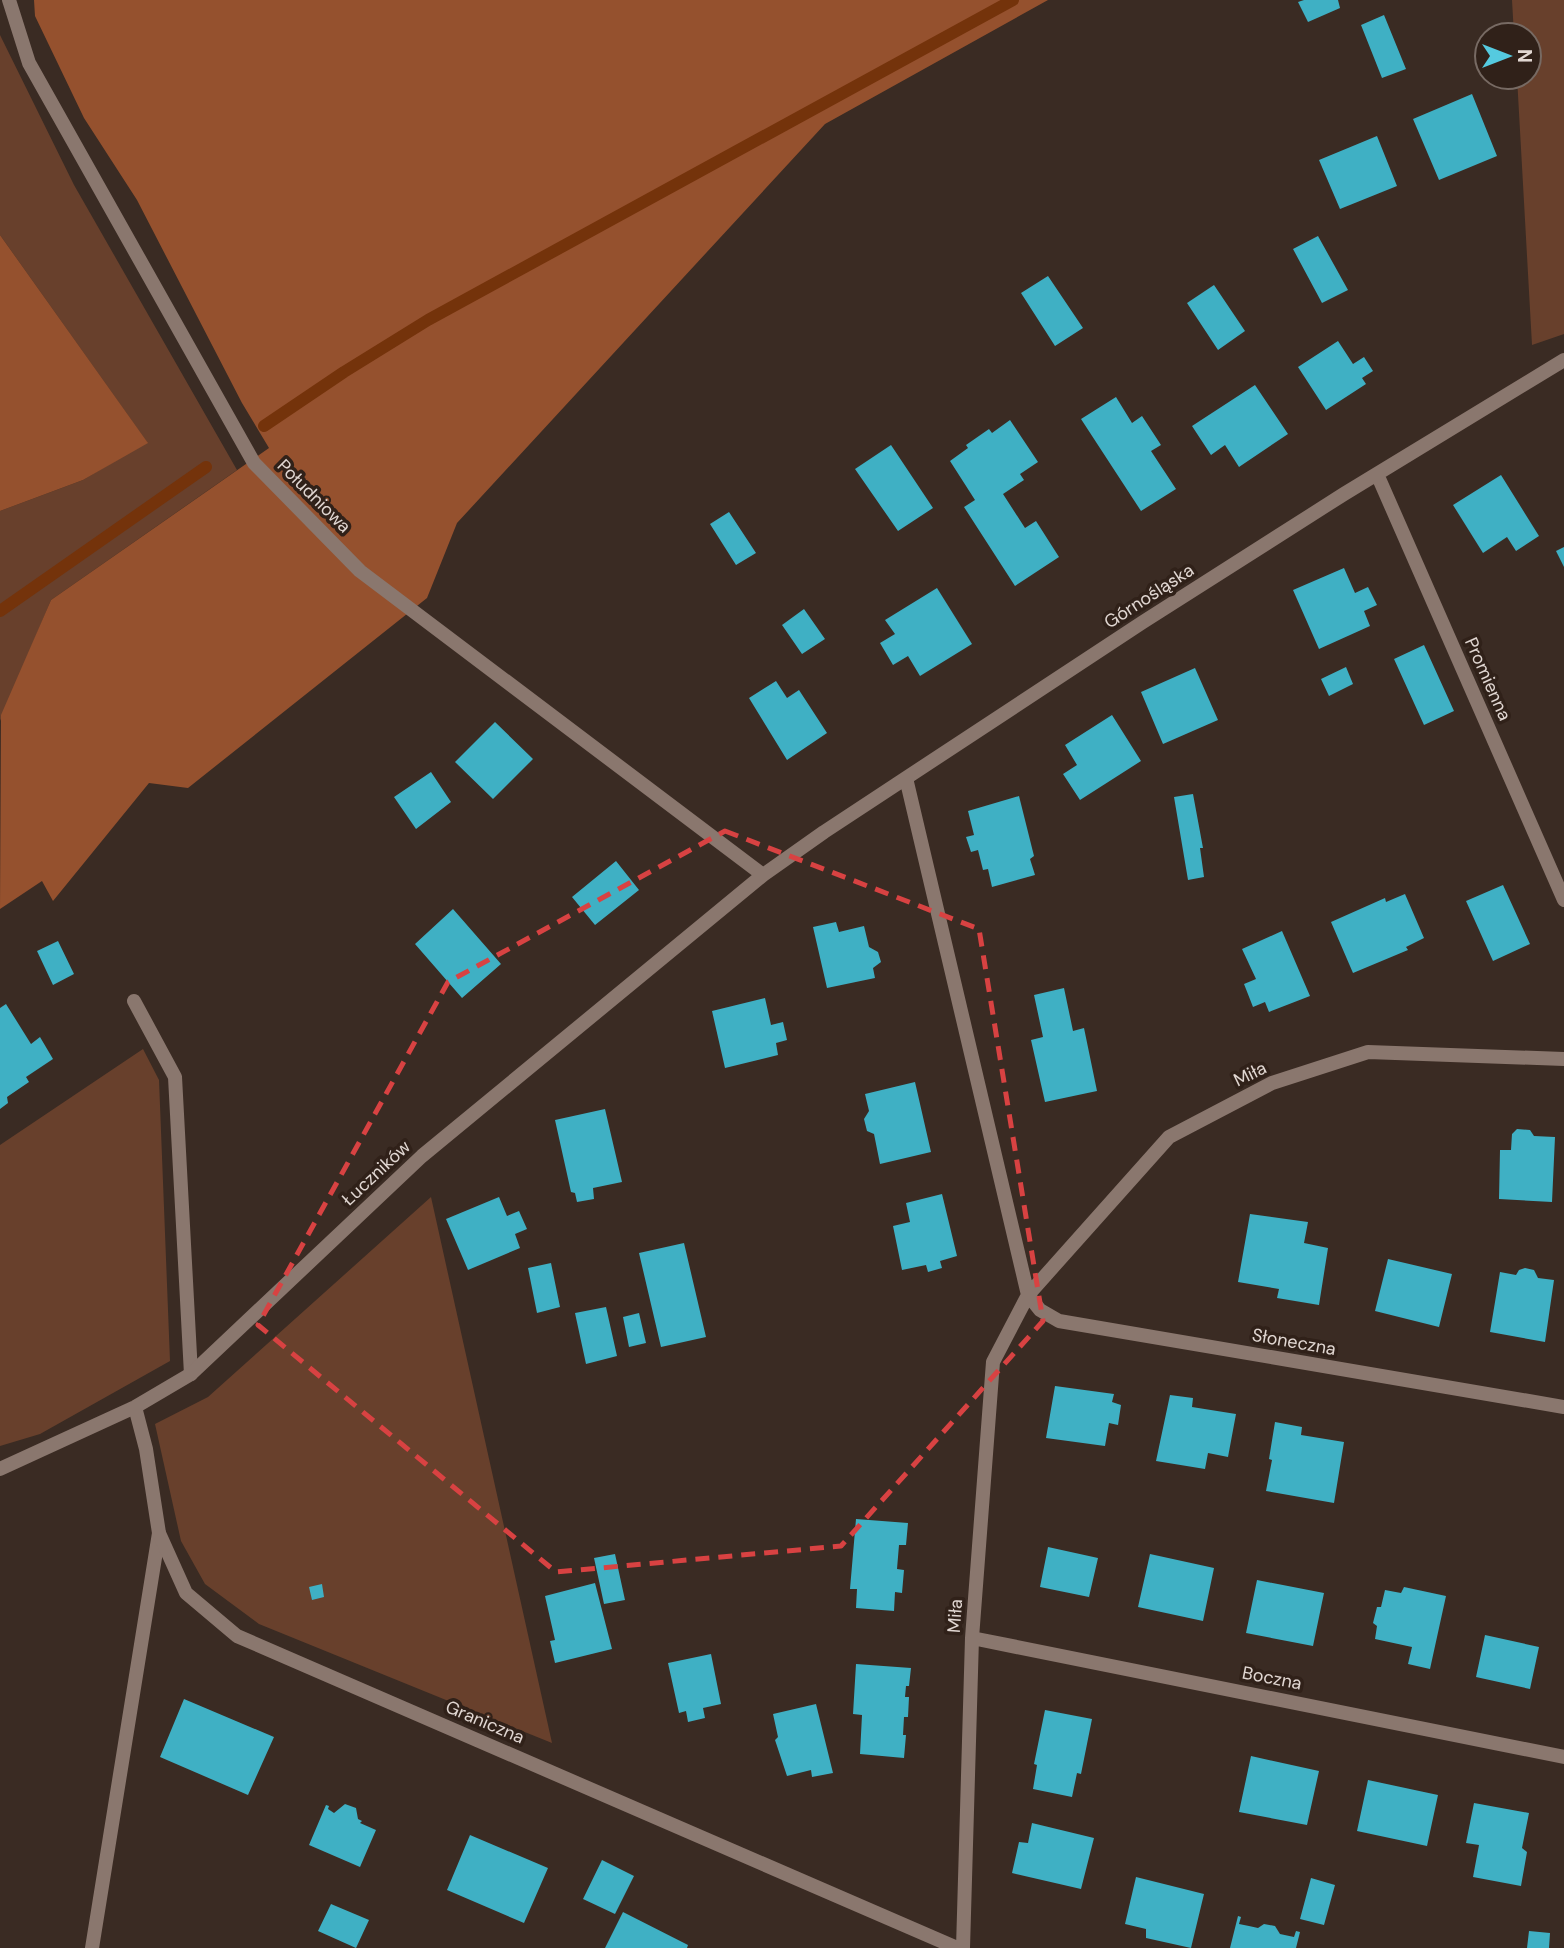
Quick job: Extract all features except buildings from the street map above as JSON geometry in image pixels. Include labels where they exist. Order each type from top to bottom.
[{"type":"street","name":"Południowa","points":[[9,0],[29,63],[254,463],[360,571],[763,875]]},
{"type":"street","name":"Górnośląska","points":[[763,875],[1154,615],[1564,360]]},
{"type":"street","name":"Promienna","points":[[1377,474],[1564,900]]},
{"type":"street","points":[[906,778],[1028,1295]]},
{"type":"street","name":"Łuczników","points":[[0,1469],[135,1407],[191,1374],[422,1156],[763,875]]},
{"type":"street","points":[[134,1001],[175,1077],[191,1374]]},
{"type":"street","name":"Miła","points":[[962,1948],[972,1638],[993,1362],[1028,1295],[1169,1137],[1272,1083],[1368,1052],[1564,1059]]},
{"type":"street","name":"Słoneczna","points":[[1028,1295],[1040,1310],[1059,1321],[1564,1407]]},
{"type":"street","name":"Graniczna","points":[[135,1407],[146,1449],[159,1534],[186,1593],[237,1636],[957,1948]]},
{"type":"street","points":[[92,1948],[159,1534]]},
{"type":"street","name":"Boczna","points":[[972,1638],[1564,1757]]},
{"type":"highlighted area","points":[[725,831],[979,929],[1043,1321],[841,1546],[556,1572],[258,1325],[448,982]]},
{"type":"shaded area","points":[[34,0],[1048,0],[825,124],[457,523],[427,598],[188,788],[149,783],[53,901],[42,881],[0,909],[1,715],[51,600],[269,448],[242,403],[137,200],[84,118],[35,16]]},
{"type":"shaded area","points":[[1512,0],[1564,0],[1564,334],[1532,345],[1518,91],[1543,91],[1543,21],[1513,21]]},
{"type":"shaded area","points":[[0,35],[74,185],[237,470],[51,600],[0,721],[0,511],[83,480],[147,442],[0,235]]},
{"type":"shaded area","points":[[0,235],[148,443],[83,480],[0,511]]},
{"type":"shaded area","points":[[143,1049],[159,1080],[170,1361],[40,1434],[0,1446],[0,1145]]},
{"type":"shaded area","points":[[431,1197],[552,1743],[259,1624],[205,1584],[181,1541],[155,1424],[208,1397]]},
{"type":"waterway","points":[[264,426],[428,320],[1013,0]]},
{"type":"waterway","points":[[0,611],[206,467]]}]
